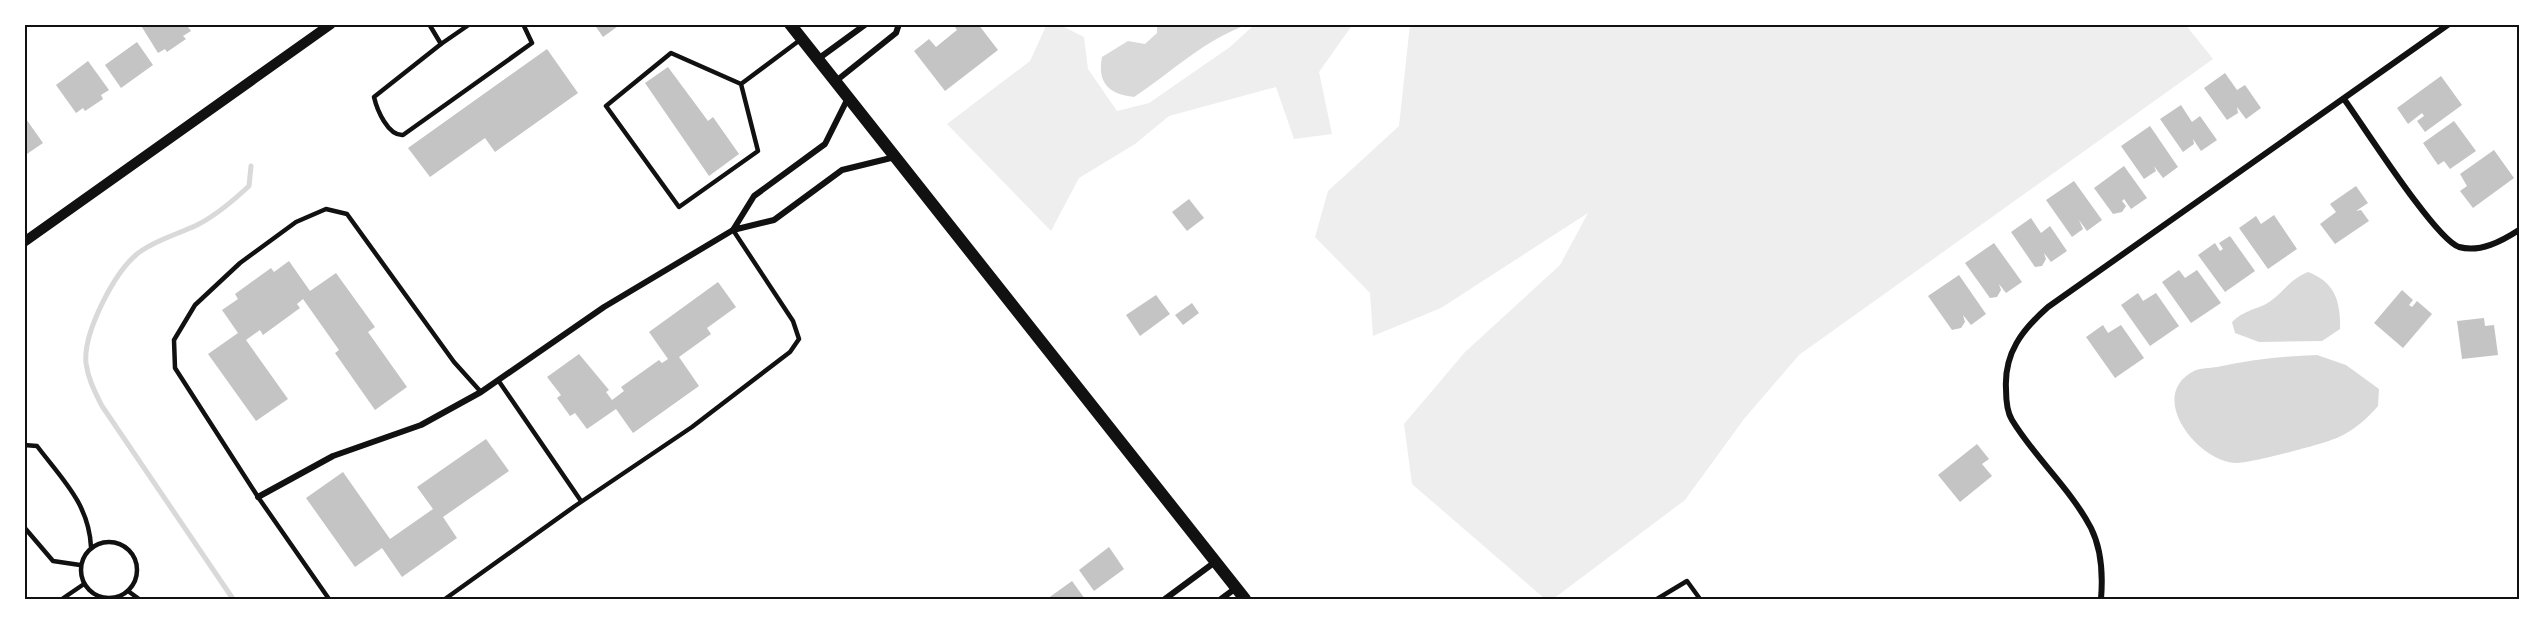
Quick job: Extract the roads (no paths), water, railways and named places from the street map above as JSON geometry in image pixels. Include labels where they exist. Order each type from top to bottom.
[{"type":"main road","points":[[790,24],[1245,599]]},
{"type":"street","points":[[24,242],[331,24]]},
{"type":"street","points":[[818,59],[866,24]]},
{"type":"street","points":[[836,81],[896,33],[899,24]]},
{"type":"street","points":[[2100,599],[2103,576],[2091,528],[2073,499],[2011,419],[2006,400],[2006,378],[2013,347],[2031,322],[2048,307],[2449,24]]},
{"type":"street","points":[[733,230],[754,195],[825,144],[848,97]]},
{"type":"street","points":[[2344,99],[2432,222],[2456,246],[2470,249],[2482,248],[2519,230]]},
{"type":"street","points":[[258,497],[333,456],[421,425],[481,392],[604,307],[733,230],[774,220],[842,170],[895,157]]},
{"type":"street","points":[[1165,599],[1216,562]]},
{"type":"street","points":[[1221,599],[1236,588]]},
{"type":"lane","points":[[429,24],[441,44]]},
{"type":"lane","points":[[470,24],[374,97],[376,107],[392,132],[398,136],[403,135],[532,43],[523,24]]},
{"type":"lane","points":[[741,84],[802,39]]},
{"type":"lane","points":[[671,53],[741,84],[758,151],[679,207],[606,106],[671,53]]},
{"type":"lane","points":[[329,599],[258,497],[175,368],[174,340],[195,305],[240,262],[296,222],[326,209],[346,214],[454,362],[481,392]]},
{"type":"lane","points":[[445,599],[581,501],[692,427],[790,352],[799,339],[793,321],[733,230]]},
{"type":"lane","points":[[498,380],[581,501]]},
{"type":"lane","points":[[24,446],[37,446],[83,507],[91,547]]},
{"type":"lane","points":[[24,527],[53,561],[80,565]]},
{"type":"lane","points":[[108,541],[124,545],[136,559],[137,576],[128,591],[116,598],[102,598],[92,593],[84,584],[80,565],[91,547],[108,541]]},
{"type":"lane","points":[[1657,599],[1687,581],[1700,599]]},
{"type":"lane","points":[[62,599],[84,584]]},
{"type":"lane","points":[[128,591],[139,599]]},
{"type":"waterway","points":[[233,599],[102,406],[88,374],[86,350],[102,304],[128,263],[144,249],[199,224],[225,207],[249,186],[251,166]]}]
